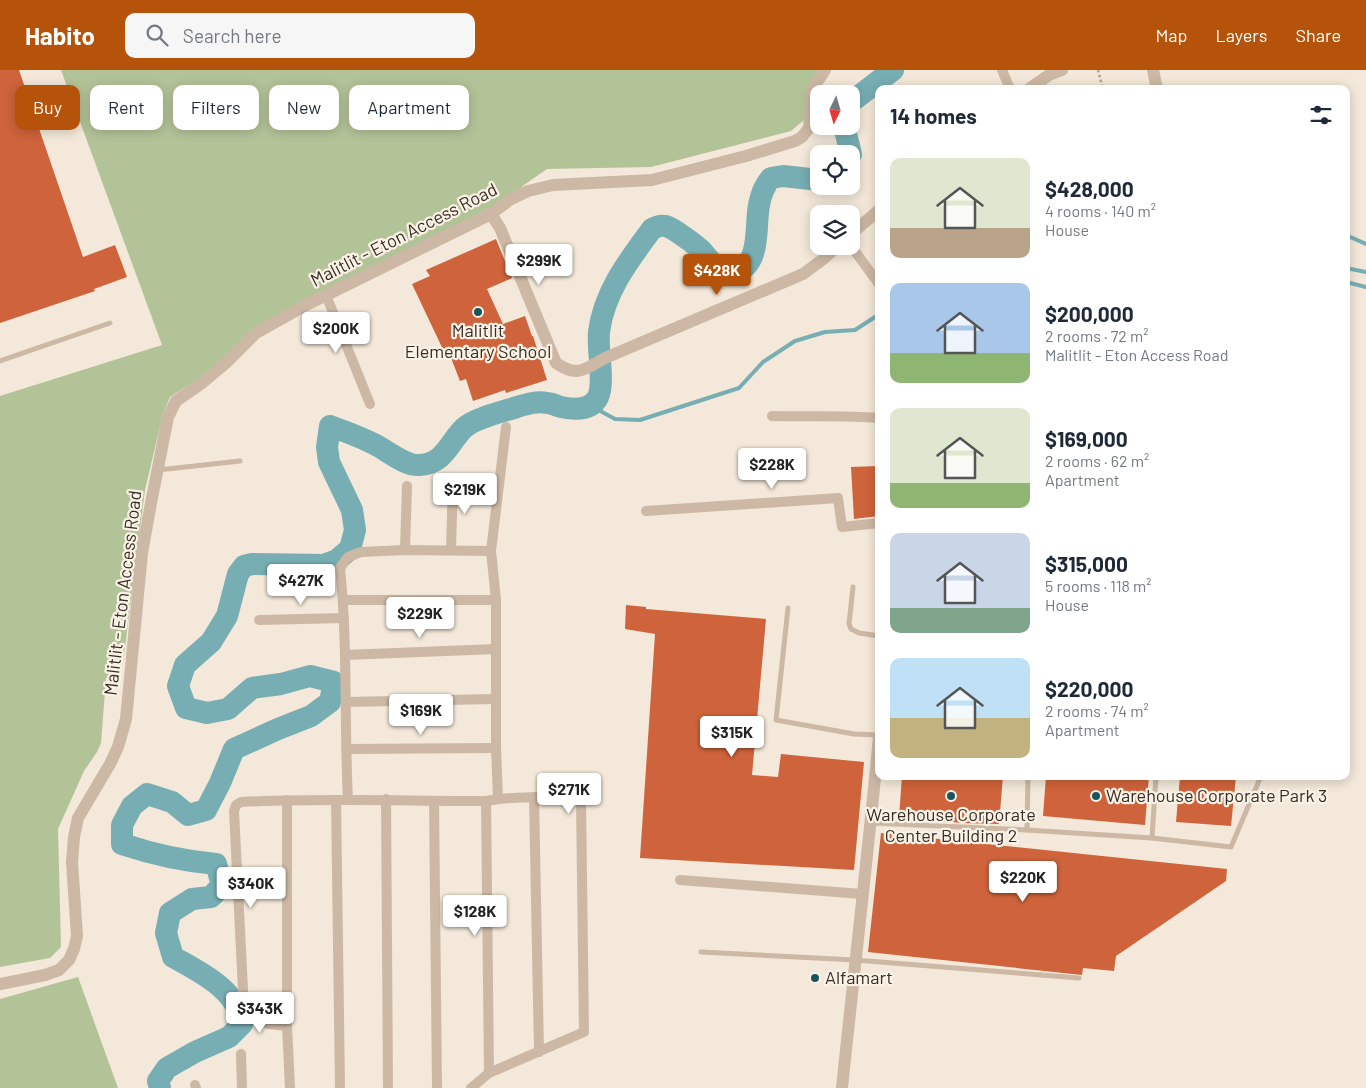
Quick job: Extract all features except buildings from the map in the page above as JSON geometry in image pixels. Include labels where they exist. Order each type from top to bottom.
[{"type":"street","name":"Malitlit - Eton Access Road","points":[[0,984],[45,975],[59,970],[69,960],[74,949],[77,936],[72,862],[74,837],[78,818],[110,764],[118,747],[126,719],[142,553],[168,417],[176,401],[226,363],[256,333],[326,295],[491,214],[511,199],[528,191],[553,185],[652,180],[746,156],[802,137],[809,128],[812,90],[825,70]]},
{"type":"street","points":[[1002,70],[1008,85]]},
{"type":"street","points":[[1035,85],[1049,75],[1062,70]]},
{"type":"street","points":[[1153,70],[1156,85]]},
{"type":"street","points":[[860,226],[875,213]]},
{"type":"street","points":[[491,214],[500,228],[556,363],[572,371],[588,368],[605,358],[803,274],[828,255]]},
{"type":"street","points":[[858,255],[875,279]]},
{"type":"street","points":[[326,295],[370,404]]},
{"type":"street","points":[[772,416],[875,418]]},
{"type":"street","points":[[498,799],[495,699],[496,600],[491,552],[506,427]]},
{"type":"street","points":[[452,550],[453,478]]},
{"type":"street","points":[[405,550],[407,486]]},
{"type":"street","points":[[646,511],[838,498],[842,527],[875,523]]},
{"type":"street","points":[[348,800],[344,618],[340,568],[348,557],[361,552],[452,550],[491,552]]},
{"type":"street","points":[[343,600],[496,600]]},
{"type":"street","points":[[259,620],[344,618]]},
{"type":"street","points":[[345,655],[496,649]]},
{"type":"street","points":[[346,702],[495,699]]},
{"type":"street","points":[[346,749],[496,748]]},
{"type":"street","points":[[842,1088],[875,780]]},
{"type":"street","points":[[534,797],[539,1052]]},
{"type":"street","points":[[287,1026],[268,1024],[244,1010],[234,811],[236,805],[241,802],[286,800],[486,801],[534,797],[581,799],[584,1032],[489,1074],[471,1088]]},
{"type":"street","points":[[286,800],[287,1026],[290,1088]]},
{"type":"street","points":[[336,800],[340,1088]]},
{"type":"street","points":[[386,800],[388,1088]]},
{"type":"street","points":[[434,801],[437,1088]]},
{"type":"street","points":[[486,801],[489,1074]]},
{"type":"street","points":[[680,880],[862,894]]},
{"type":"street","points":[[241,1054],[242,1088]]},
{"type":"lane","points":[[0,361],[110,323]]},
{"type":"lane","points":[[157,471],[240,461]]},
{"type":"lane","points":[[853,587],[848,624],[851,629],[859,633],[875,635]]},
{"type":"lane","points":[[788,608],[776,720],[854,734],[875,736]]},
{"type":"lane","points":[[1027,830],[1028,780]]},
{"type":"lane","points":[[1152,838],[1156,780]]},
{"type":"lane","points":[[871,823],[1152,838],[1231,847],[1259,780]]},
{"type":"lane","points":[[701,952],[855,960],[1079,978]]},
{"type":"path","points":[[1098,70],[1102,85]]},
{"type":"green space","points":[[61,70],[818,70],[814,85],[810,85],[810,99],[804,120],[791,131],[651,167],[547,169],[509,198],[304,302],[224,362],[170,397],[163,414],[145,490],[123,663],[106,678],[101,743],[84,771],[58,829],[61,947],[50,958],[0,967],[0,396],[162,345],[80,122],[80,85],[67,85]]},
{"type":"green space","points":[[78,977],[118,1088],[0,1088],[0,999]]},
{"type":"waterway","points":[[860,95],[893,70]]},
{"type":"waterway","points":[[846,135],[849,145]]},
{"type":"waterway","points":[[160,1088],[158,1081],[167,1068],[195,1052],[229,1037],[242,1024],[239,1012],[226,992],[206,976],[173,957],[166,933],[170,913],[192,899],[211,897],[222,885],[216,864],[169,857],[122,844],[122,825],[132,806],[147,794],[172,802],[188,815],[206,810],[234,749],[311,716],[330,702],[334,682],[310,676],[281,684],[252,688],[228,709],[207,713],[186,708],[178,686],[185,665],[211,642],[227,616],[238,574],[244,566],[252,564],[323,565],[337,560],[350,549],[355,530],[352,510],[329,462],[327,447],[330,426],[367,440],[407,463],[419,465],[428,464],[441,457],[464,428],[475,421],[489,416],[524,405],[543,402],[572,409],[591,405],[595,402],[600,391],[599,332],[606,303],[619,277],[652,229],[657,226],[669,227],[704,253],[719,269],[727,272],[738,271],[750,260],[754,251],[760,201],[765,187],[771,178],[783,176],[810,179]]},
{"type":"waterway","points":[[1350,237],[1366,244]]},
{"type":"waterway","points":[[1350,269],[1366,272]]},
{"type":"waterway","points":[[1350,283],[1366,287]]},
{"type":"waterway","points":[[591,406],[615,419],[640,420],[739,388],[763,362],[795,341],[825,332],[855,330],[875,317]]},
{"type":"place","name":"Malitlit Elementary School","points":[[478,312]]},
{"type":"place","name":"Warehouse Corporate Center Building 2","points":[[951,796]]},
{"type":"place","name":"Warehouse Corporate Park 3","points":[[1096,796]]},
{"type":"place","name":"Alfamart","points":[[815,978]]}]
